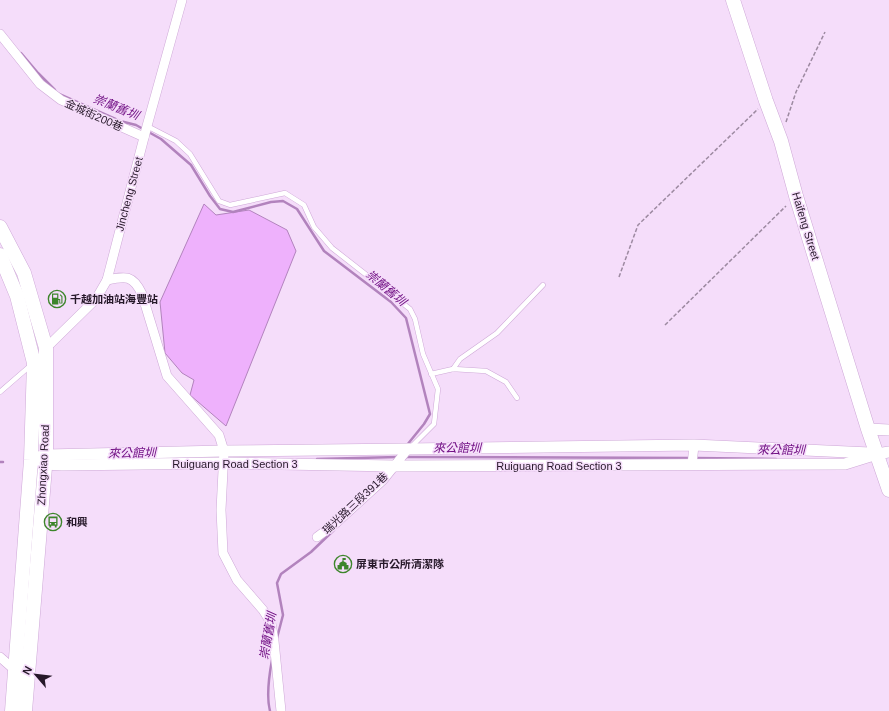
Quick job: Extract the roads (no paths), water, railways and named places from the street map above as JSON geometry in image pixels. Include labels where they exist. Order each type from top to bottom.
[{"type":"main road","name":"Haifeng Street","points":[[733,0],[766,101],[781,141],[796,196],[868,429],[883,453],[889,490]]},
{"type":"main road","name":"Zhongxiao Road","points":[[0,227],[24,273],[46,348],[45,459],[25,711]]},
{"type":"main road","name":"Zhongxiao Road","points":[[0,255],[17,296],[34,363],[31,460],[12,711]]},
{"type":"street","name":"Jincheng Street","points":[[34,363],[46,348],[96,299],[107,280],[144,137],[182,0]]},
{"type":"street","name":"金城街200巷","points":[[0,34],[40,84],[61,100],[144,137]]},
{"type":"street","points":[[107,280],[122,277],[129,278],[137,284],[142,294],[167,376],[219,435],[224,450],[221,510],[223,553],[237,580],[263,610],[271,623],[281,711]]},
{"type":"street","points":[[868,429],[889,430]]},
{"type":"street","points":[[692,465],[694,445]]},
{"type":"street","name":"Ruiguang Road Section 3","points":[[31,460],[224,450],[694,445],[883,453]]},
{"type":"street","name":"瑞光路三段391巷","points":[[318,537],[336,523],[383,480],[408,449]]},
{"type":"street","name":"Ruiguang Road Section 3","points":[[45,459],[394,466],[845,464],[883,453]]},
{"type":"street","points":[[0,657],[28,681]]},
{"type":"lane","points":[[147,126],[176,141],[190,154],[219,201],[230,205],[285,193],[304,204],[314,227],[332,248],[410,309],[415,319],[423,354],[438,389],[434,424],[408,449]]},
{"type":"lane","points":[[453,369],[460,359],[497,333],[543,285]]},
{"type":"lane","points":[[0,392],[34,363]]},
{"type":"lane","points":[[432,374],[453,369],[486,371],[506,382],[517,398]]},
{"type":"waterway","name":"崇蘭舊圳","points":[[21,53],[55,90]]},
{"type":"waterway","name":"崇蘭舊圳","points":[[59,94],[120,121],[136,125],[161,139],[191,165],[220,209],[233,212],[271,202],[283,201],[297,209],[324,251],[391,302],[406,318],[430,414],[407,445]]},
{"type":"waterway","name":"來公館圳","points":[[317,459],[398,457]]},
{"type":"waterway","name":"來公館圳","points":[[405,457],[690,458]]},
{"type":"waterway","name":"來公館圳","points":[[695,458],[776,459]]},
{"type":"waterway","name":"崇蘭舊圳","points":[[277,638],[283,615],[277,583],[281,574],[311,552],[334,530]]},
{"type":"waterway","name":"崇蘭舊圳","points":[[270,711],[268,692],[272,660]]},
{"type":"place","name":"千越加油站海豐站","points":[[57,299]]},
{"type":"place","name":"和興","points":[[53,522]]},
{"type":"place","name":"屏東市公所清潔隊","points":[[343,564]]}]
